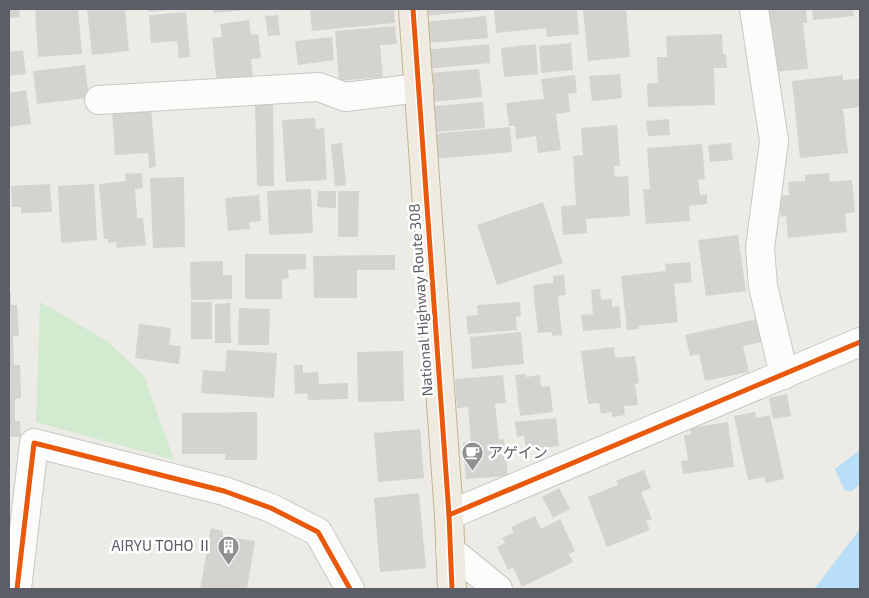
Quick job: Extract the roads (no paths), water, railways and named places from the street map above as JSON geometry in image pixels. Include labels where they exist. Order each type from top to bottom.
[{"type":"highway","name":"National Highway Route 308","points":[[413,9],[449,515],[452,589]]},
{"type":"street","points":[[754,9],[774,141],[760,248],[762,286],[784,375]]},
{"type":"street","points":[[99,100],[319,86],[345,97],[419,88]]},
{"type":"street","points":[[449,515],[860,342]]},
{"type":"street","points":[[17,589],[34,443],[224,490],[271,508],[318,532],[350,589]]},
{"type":"street","points":[[450,550],[498,589]]},
{"type":"water","points":[[860,450],[860,484],[852,491],[845,491],[835,469]]},
{"type":"water","points":[[860,529],[860,589],[814,589]]},
{"type":"place","name":"アゲイン","points":[[472,472]]},
{"type":"place","name":"AIRYU TOHO Ⅱ","points":[[228,565]]}]
